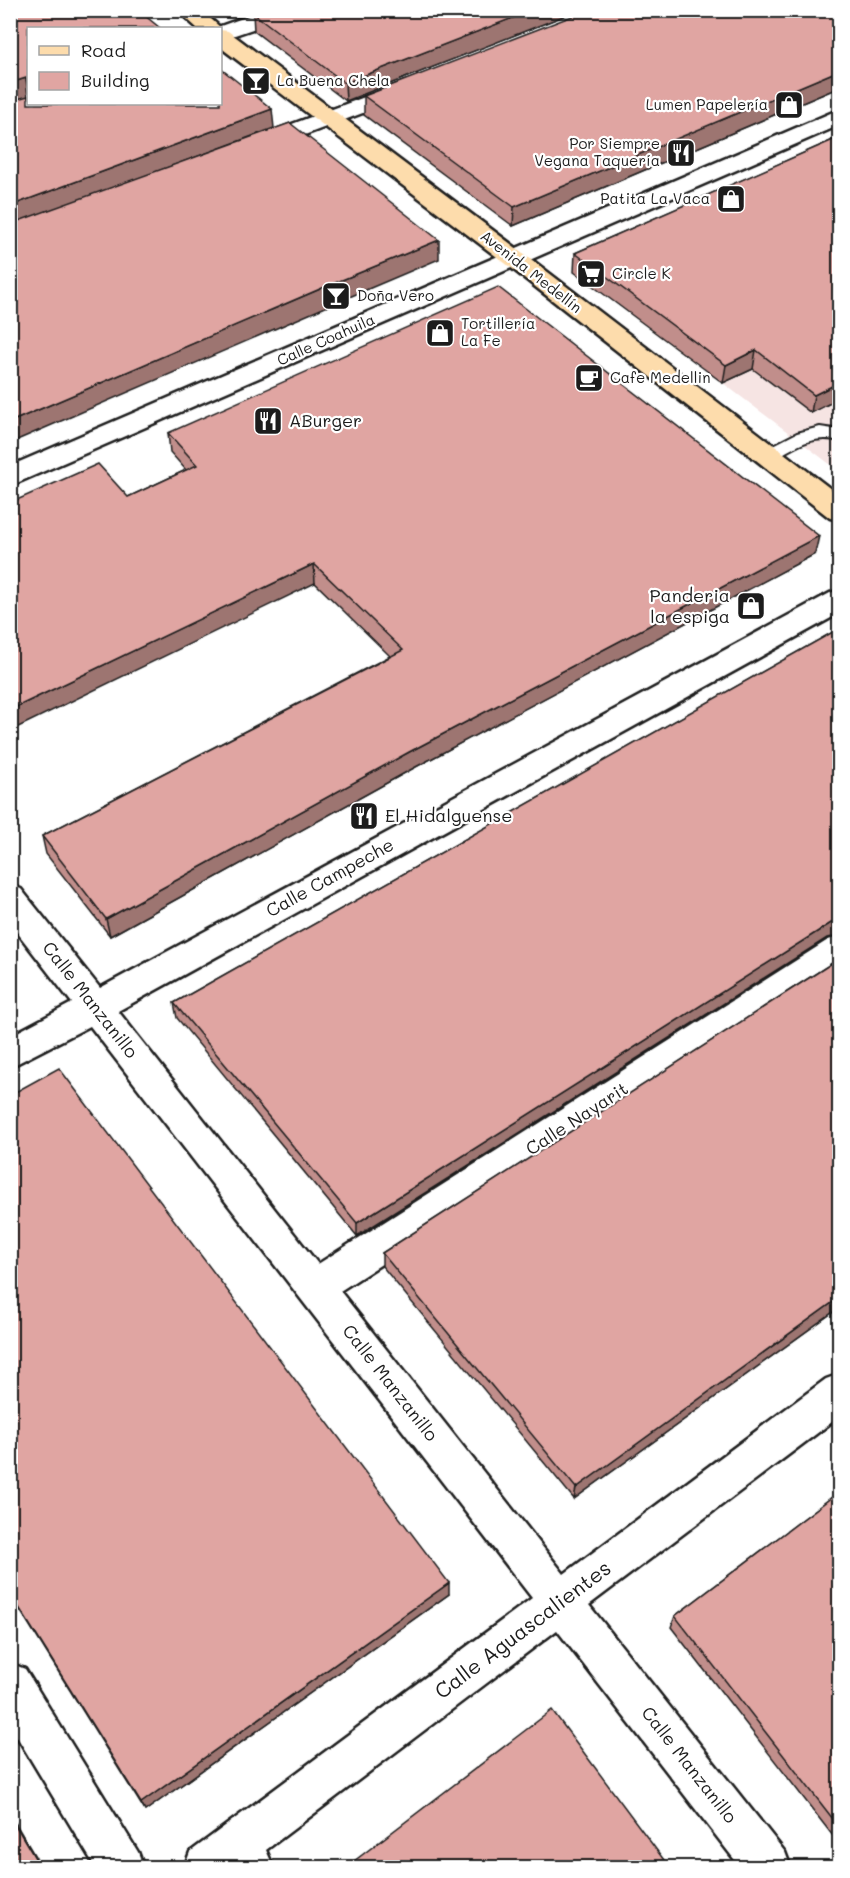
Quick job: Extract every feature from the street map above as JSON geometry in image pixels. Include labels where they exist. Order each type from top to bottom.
[{"type":"main road","points":[[187,10],[209,27]]},
{"type":"main road","name":"Avenida Medellín","points":[[222,37],[514,258],[840,511]]},
{"type":"street","points":[[222,34],[286,10]]},
{"type":"street","points":[[241,151],[430,80]]},
{"type":"street","name":"Calle Coahuila","points":[[10,477],[840,116]]},
{"type":"street","name":"Calle Campeche","points":[[10,1053],[840,600]]},
{"type":"street","name":"Calle Manzanillo","points":[[10,898],[769,1868]]},
{"type":"street","name":"Calle Nayarit","points":[[314,1287],[840,950]]},
{"type":"street","name":"Calle Aguascalientes","points":[[232,1860],[561,1601],[840,1392]]},
{"type":"street","points":[[10,1684],[122,1868]]},
{"type":"lane","points":[[768,455],[807,434],[818,431],[840,436]]},
{"type":"shaded area","points":[[839,328],[839,471],[723,383]]},
{"type":"building","points":[[10,10],[138,10],[159,27],[27,27],[27,83],[26,78],[10,83]]},
{"type":"building","points":[[259,10],[533,10],[345,83],[253,13]]},
{"type":"building","points":[[588,10],[840,10],[840,70],[514,207],[364,96]]},
{"type":"building","points":[[222,70],[272,109],[10,206],[10,101],[27,96],[27,105],[222,105]]},
{"type":"building","points":[[290,123],[439,240],[10,422],[10,224]]},
{"type":"building","points":[[840,137],[840,382],[814,395],[756,350],[726,365],[575,253]]},
{"type":"building","points":[[498,287],[819,536],[411,751],[106,919],[42,836],[403,650],[314,564],[10,710],[10,503],[98,464],[128,497],[197,465],[168,433]]},
{"type":"building","points":[[840,628],[840,921],[831,923],[357,1223],[174,1003]]},
{"type":"building","points":[[840,958],[840,1297],[576,1488],[382,1253]]},
{"type":"building","points":[[59,1068],[449,1583],[141,1803],[10,1593],[10,1095]]},
{"type":"building","points":[[840,1491],[840,1828],[675,1616]]},
{"type":"building","points":[[552,1710],[670,1868],[345,1868]]},
{"type":"building","points":[[10,1816],[41,1868],[10,1868]]},
{"type":"place","name":"La Buena Chela","points":[[256,81]]},
{"type":"place","name":"Lumen Papelería","points":[[789,105]]},
{"type":"place","name":"Por Siempre Vegana Taquería","points":[[681,153]]},
{"type":"place","name":"Patita La Vaca","points":[[731,199]]},
{"type":"place","name":"Circle K","points":[[591,274]]},
{"type":"place","name":"Doña Vero","points":[[336,296]]},
{"type":"place","name":"Tortillería La Fe","points":[[440,333]]},
{"type":"place","name":"Cafe Medellin","points":[[589,378]]},
{"type":"place","name":"ABurger","points":[[268,421]]},
{"type":"place","name":"Panderia la espiga","points":[[751,606]]},
{"type":"place","name":"El Hidalguense","points":[[364,816]]}]
